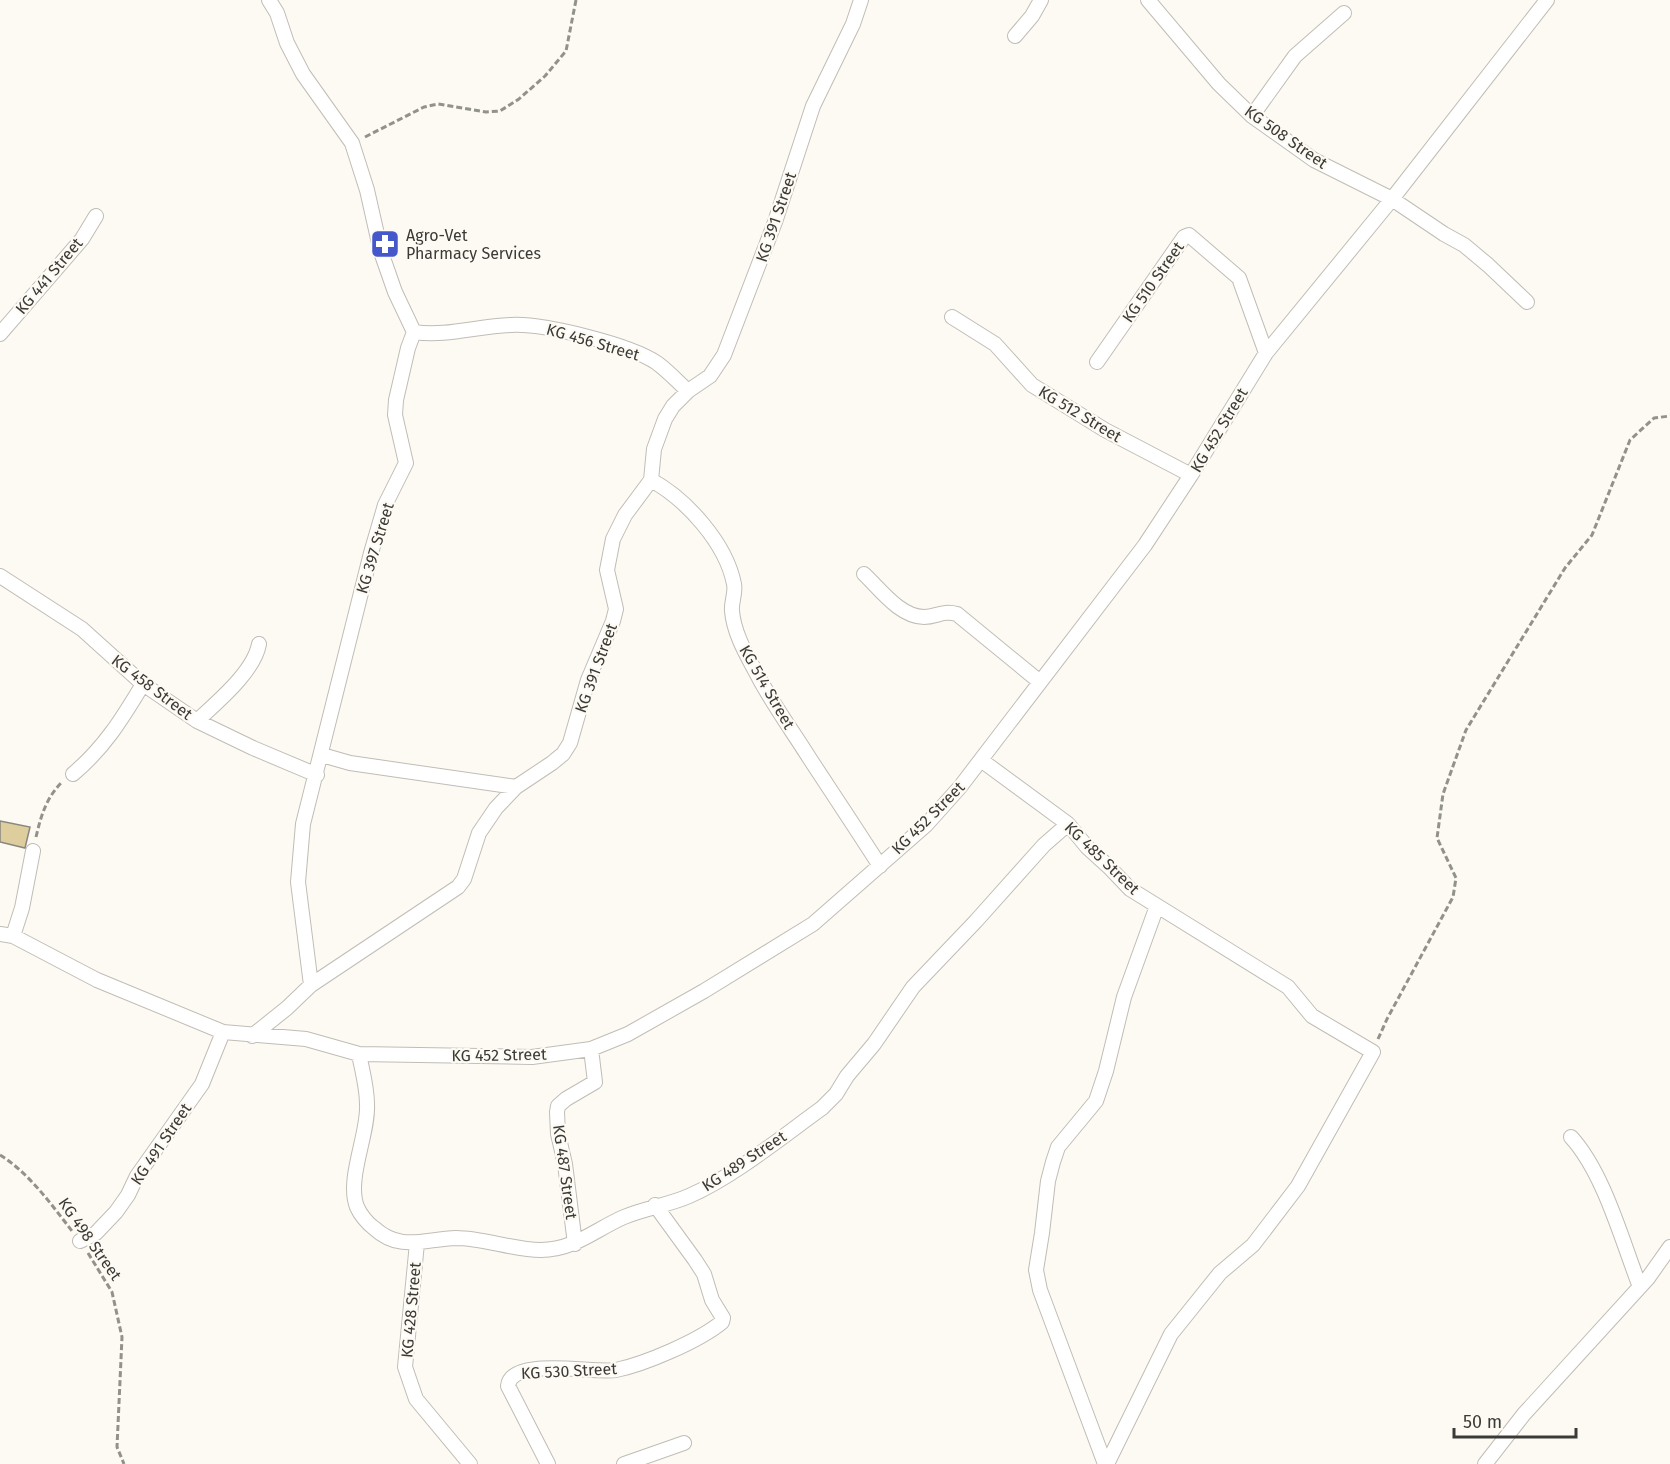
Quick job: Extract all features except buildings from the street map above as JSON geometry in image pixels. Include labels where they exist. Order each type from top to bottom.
[{"type":"street","points":[[269,0],[277,13],[287,43],[303,74],[352,143],[367,190],[381,252],[395,292],[414,332]]},
{"type":"street","name":"KG 391 Street","points":[[252,1036],[311,985],[458,887],[464,879],[479,832],[496,808],[516,787],[552,764],[563,754],[570,743],[588,680],[616,609],[607,570],[613,539],[625,515],[651,480],[654,449],[665,419],[673,406],[688,391],[710,376],[724,355],[775,222],[813,106],[854,24],[861,0]]},
{"type":"street","points":[[1015,36],[1032,16],[1041,0]]},
{"type":"street","name":"KG 508 Street","points":[[1148,0],[1219,84],[1252,116],[1314,160],[1392,199],[1464,245],[1527,302]]},
{"type":"street","name":"KG 452 Street","points":[[7,935],[97,980],[223,1032],[306,1039],[359,1054],[532,1057],[591,1049],[628,1034],[705,991],[813,924],[926,825],[960,787],[1144,545],[1191,475],[1266,353],[1392,199],[1546,0]]},
{"type":"street","points":[[1252,116],[1295,56],[1344,14]]},
{"type":"street","name":"KG 441 Street","points":[[0,334],[82,239],[96,216]]},
{"type":"street","name":"KG 510 Street","points":[[1097,363],[1184,237],[1189,236],[1239,278],[1266,353]]},
{"type":"street","name":"KG 512 Street","points":[[952,317],[995,344],[1032,385],[1105,430],[1191,475]]},
{"type":"street","name":"KG 456 Street","points":[[414,332],[442,334],[478,327],[513,324],[552,328],[635,351],[657,363],[688,391]]},
{"type":"street","name":"KG 397 Street","points":[[311,985],[298,882],[303,824],[371,553],[385,505],[406,463],[395,415],[396,400],[414,332]]},
{"type":"street","name":"KG 514 Street","points":[[651,480],[691,510],[712,536],[725,560],[734,584],[732,615],[742,646],[769,696],[879,866]]},
{"type":"street","points":[[864,574],[901,609],[912,615],[926,617],[946,611],[957,614],[1040,682]]},
{"type":"street","name":"KG 458 Street","points":[[0,576],[82,629],[143,684],[197,721],[317,775]]},
{"type":"street","points":[[197,721],[229,691],[257,655],[259,644]]},
{"type":"street","points":[[73,774],[112,735],[143,684]]},
{"type":"street","points":[[322,755],[350,763],[516,787]]},
{"type":"street","name":"KG 485 Street","points":[[981,760],[1068,824],[1087,847],[1130,889],[1288,987],[1312,1016],[1373,1052]]},
{"type":"street","name":"KG 489 Street","points":[[359,1054],[368,1105],[353,1191],[357,1208],[382,1236],[396,1242],[417,1243],[458,1238],[540,1250],[575,1244],[623,1217],[688,1196],[719,1179],[822,1108],[836,1094],[847,1076],[874,1044],[913,987],[1044,845],[1068,824]]},
{"type":"street","points":[[7,935],[22,908],[33,851]]},
{"type":"street","points":[[1106,1464],[1040,1290],[1036,1270],[1048,1181],[1053,1162],[1058,1147],[1096,1101],[1106,1071],[1124,997],[1157,906]]},
{"type":"street","name":"KG 491 Street","points":[[80,1241],[96,1233],[116,1212],[137,1176],[202,1084],[223,1032]]},
{"type":"street","name":"KG 487 Street","points":[[575,1244],[566,1164],[558,1134],[557,1112],[558,1106],[566,1099],[595,1082],[591,1049]]},
{"type":"street","points":[[1106,1464],[1171,1334],[1220,1273],[1253,1245],[1298,1186],[1373,1052]]},
{"type":"street","points":[[1571,1137],[1591,1162],[1640,1287]]},
{"type":"street","name":"KG 530 Street","points":[[548,1464],[508,1386],[513,1374],[525,1370],[557,1368],[608,1371],[619,1369],[680,1346],[722,1322],[723,1318],[712,1300],[704,1274],[655,1205]]},
{"type":"street","name":"KG 428 Street","points":[[417,1243],[405,1368],[416,1399],[470,1464]]},
{"type":"street","points":[[1485,1464],[1524,1414],[1640,1287],[1670,1247]]},
{"type":"street","points":[[624,1464],[684,1443]]},
{"type":"path","points":[[352,143],[424,107],[438,105],[486,112],[500,111],[519,99],[546,76],[566,51],[576,0]]},
{"type":"path","points":[[1373,1052],[1387,1019],[1453,897],[1456,878],[1437,838],[1443,794],[1466,730],[1565,568],[1592,535],[1630,440],[1654,418],[1670,416]]},
{"type":"path","points":[[33,851],[42,812],[49,797],[73,774]]},
{"type":"path","name":"KG 498 Street","points":[[0,1155],[38,1188],[80,1241],[112,1292],[122,1337],[117,1446],[124,1464]]},
{"type":"place","name":"Agro-Vet Pharmacy Services","points":[[385,244]]}]
